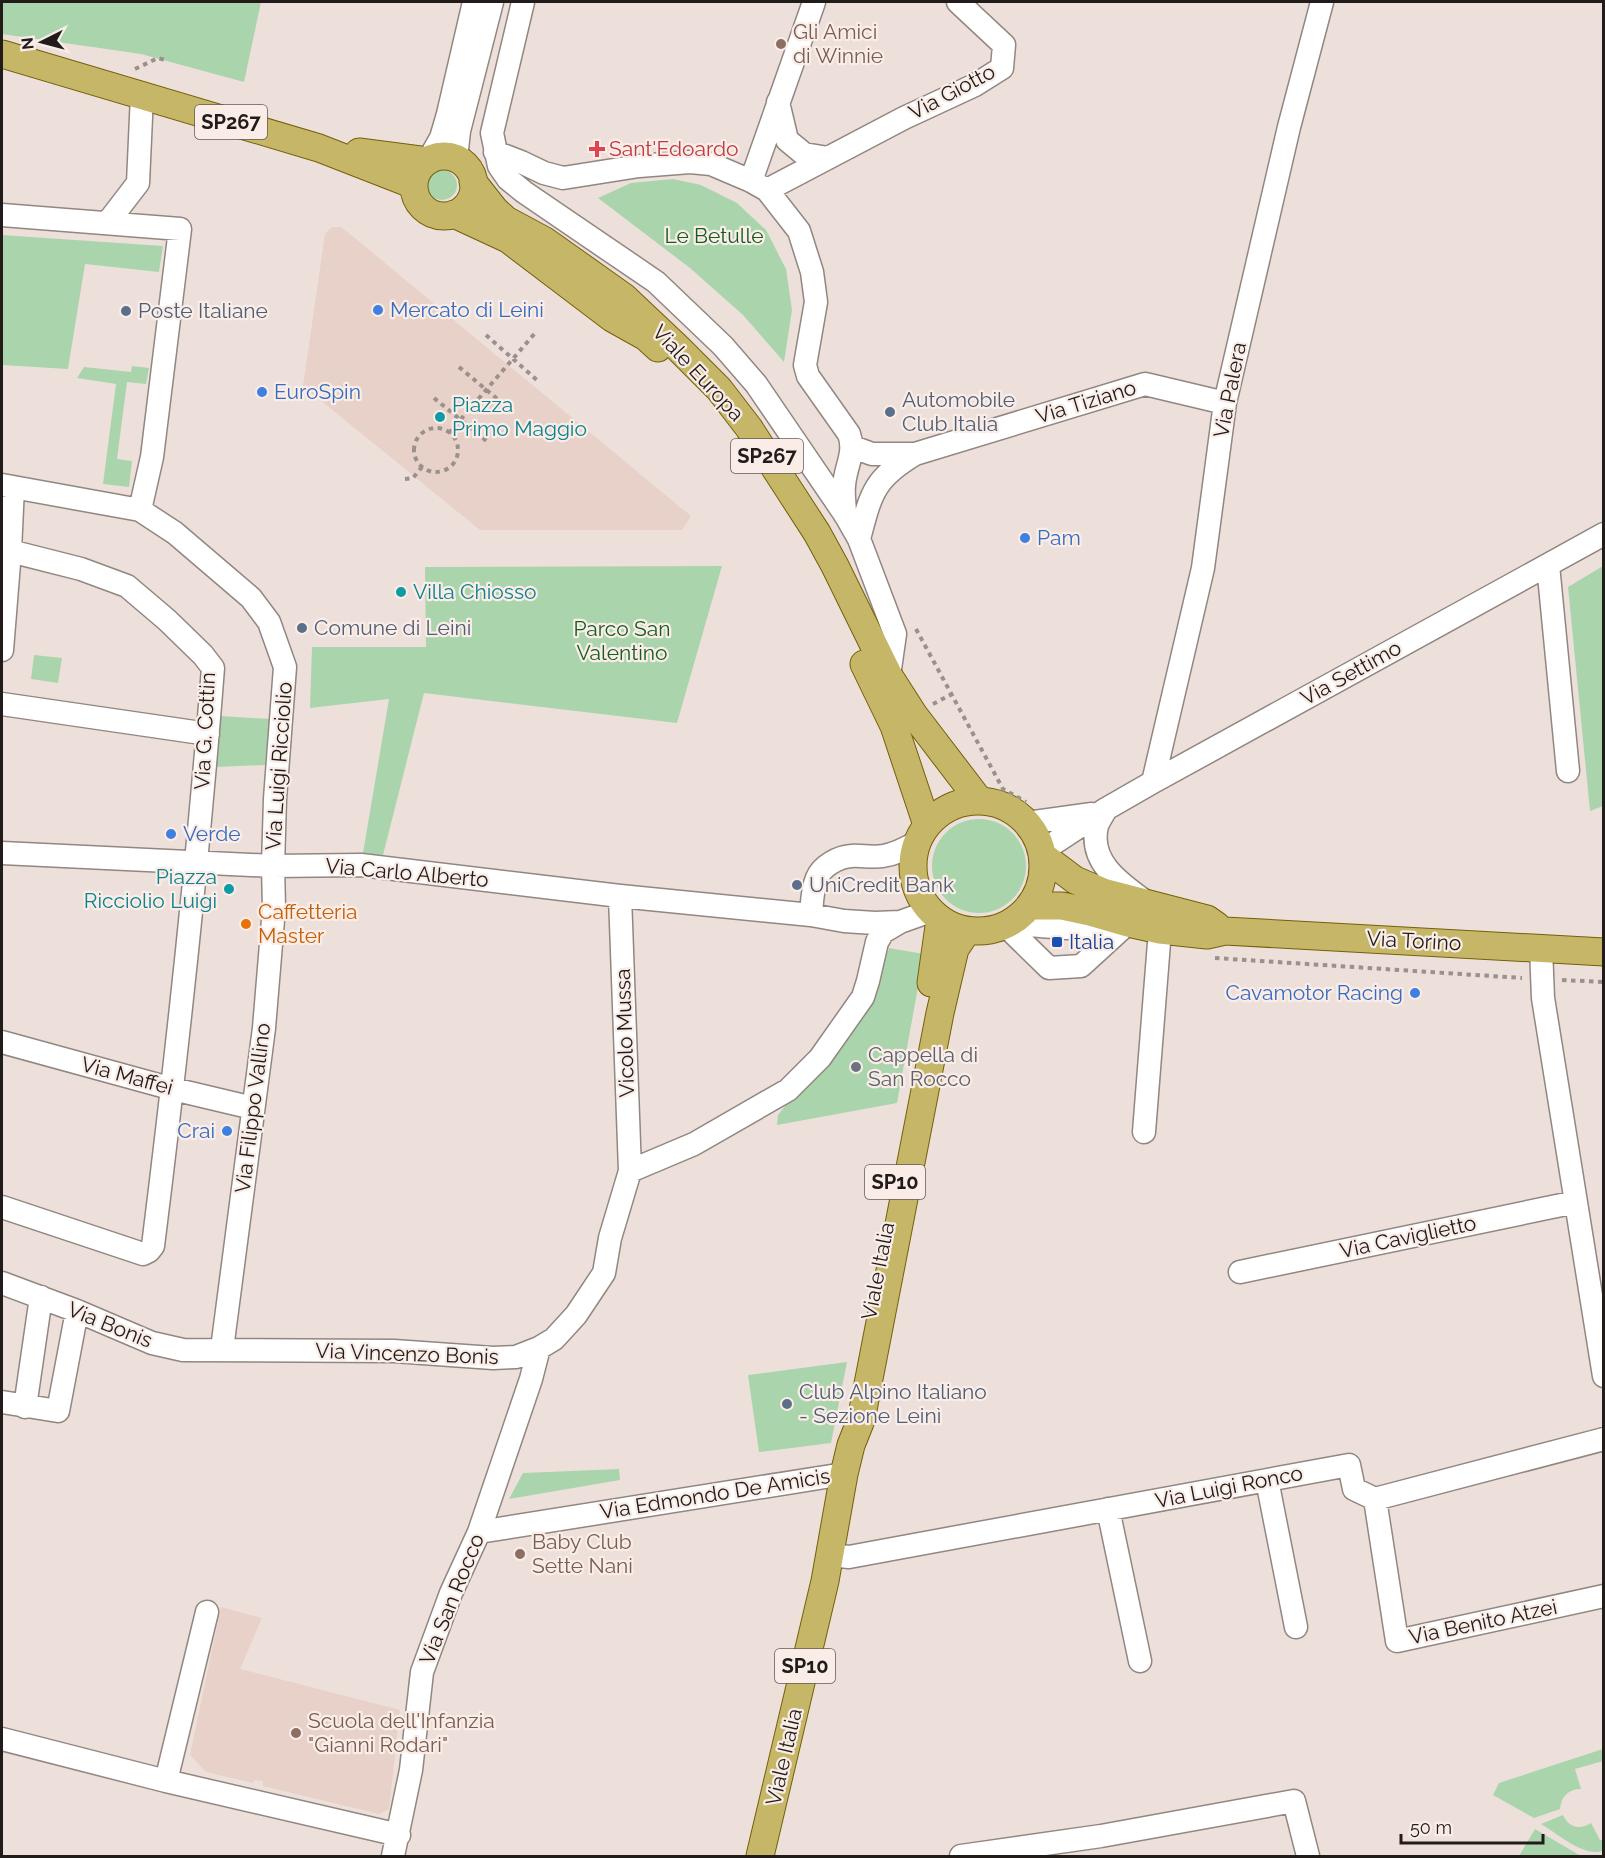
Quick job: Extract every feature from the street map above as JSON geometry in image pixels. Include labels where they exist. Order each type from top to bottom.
[{"type":"main road","name":"SP267","points":[[2,54],[319,148],[414,185]]},
{"type":"main road","name":"SP267","points":[[319,148],[428,160]]},
{"type":"main road","points":[[437,157],[456,159],[470,173],[473,182],[473,192],[469,202],[463,209],[445,216],[426,211],[419,204],[415,195],[414,185],[421,167],[428,160],[437,157]]},
{"type":"main road","name":"Viale Europa","points":[[473,182],[506,220],[545,241],[624,297],[718,390],[749,428],[817,533],[889,676],[914,715],[978,800]]},
{"type":"main road","name":"Viale Europa","points":[[454,214],[508,239],[612,318],[646,337],[706,397],[753,461],[797,527],[822,573],[894,726],[922,833]]},
{"type":"main road","points":[[978,800],[997,803],[1013,811],[1029,814],[1044,864],[1041,886],[1016,918],[987,932],[967,931],[952,927],[935,915],[923,902],[914,879],[913,866],[922,833],[942,812],[959,803],[978,800]]},
{"type":"main road","name":"Via Torino","points":[[1042,854],[1075,880],[1155,917]]},
{"type":"main road","name":"Via Torino","points":[[1016,918],[1062,906],[1128,923],[1155,917],[1207,919],[1225,931],[1604,952]]},
{"type":"main road","name":"Viale Italia","points":[[851,1445],[850,1419],[927,1011],[935,915]]},
{"type":"main road","name":"Viale Italia","points":[[760,1857],[830,1555],[844,1474],[851,1445],[861,1420],[940,1013],[955,949],[967,931]]},
{"type":"street","points":[[428,160],[441,138],[448,114],[474,2]]},
{"type":"street","points":[[456,159],[459,131],[492,2]]},
{"type":"street","points":[[523,2],[492,133],[499,166],[524,192],[656,282],[723,346],[756,384],[846,516],[859,539],[895,634],[889,676]]},
{"type":"street","points":[[759,185],[778,102],[814,2]]},
{"type":"street","name":"Via Giotto","points":[[759,185],[828,158],[904,118],[975,85],[1002,68],[1004,45],[958,2]]},
{"type":"street","name":"Via Palera","points":[[1153,782],[1203,568],[1225,403],[1289,127],[1322,2]]},
{"type":"street","points":[[473,78],[484,67],[493,48],[505,43],[513,44]]},
{"type":"street","points":[[108,222],[138,183],[142,95]]},
{"type":"street","points":[[778,102],[788,140],[804,154],[828,158]]},
{"type":"street","points":[[495,152],[544,173],[563,178],[639,166],[690,162],[711,164],[759,185],[799,231],[812,272],[816,302],[805,365],[808,376],[849,434],[853,447],[844,480],[846,516]]},
{"type":"street","points":[[2,215],[180,229],[152,457],[140,510]]},
{"type":"street","name":"Via Tiziano","points":[[859,539],[875,489],[883,477],[896,465],[915,454],[1144,384],[1225,403]]},
{"type":"street","name":"Via Tiziano","points":[[853,447],[872,454],[915,454]]},
{"type":"street","points":[[2,650],[7,486]]},
{"type":"street","name":"Via Luigi Ricciolio","points":[[7,486],[140,510],[175,533],[251,598],[269,622],[285,668],[275,799],[273,866]]},
{"type":"street","name":"Via Settimo","points":[[1042,854],[1103,811],[1153,782],[1604,534]]},
{"type":"street","name":"Via G. Cottin","points":[[2,1207],[143,1254],[153,1246],[173,1089],[213,668],[167,620],[128,586],[81,569],[6,550]]},
{"type":"street","points":[[1548,565],[1568,771]]},
{"type":"street","points":[[2,704],[208,734]]},
{"type":"street","points":[[1103,811],[1096,837],[1102,862],[1110,874],[1155,917],[1144,1132]]},
{"type":"street","name":"Via Settimo","points":[[1029,814],[1103,811]]},
{"type":"street","points":[[811,915],[814,885],[818,875],[828,865],[851,856],[885,856],[903,850],[922,833]]},
{"type":"street","name":"Via Carlo Alberto","points":[[2,853],[273,866],[361,865],[620,896],[811,915],[844,921],[900,922],[935,915]]},
{"type":"street","name":"Via Filippo Vallino","points":[[222,1349],[264,1028],[274,908],[273,866]]},
{"type":"street","name":"Vicolo Mussa","points":[[620,896],[630,1171]]},
{"type":"street","points":[[1016,918],[1049,968],[1081,966],[1128,923]]},
{"type":"street","points":[[630,1171],[694,1144],[788,1090],[820,1058],[858,1005],[868,981],[877,942],[883,932],[900,922]]},
{"type":"street","points":[[1541,948],[1543,998],[1567,1088],[1576,1202],[1597,1294],[1604,1376]]},
{"type":"street","name":"Via Maffei","points":[[2,1042],[173,1089],[253,1108]]},
{"type":"street","name":"Via Vincenzo Bonis","points":[[222,1349],[394,1351],[493,1358],[516,1357],[539,1348],[554,1339],[576,1315],[604,1273],[610,1238],[630,1171]]},
{"type":"street","name":"Via Caviglietto","points":[[1240,1272],[1576,1202]]},
{"type":"street","name":"Via Bonis","points":[[2,1283],[166,1347],[183,1350],[222,1349]]},
{"type":"street","points":[[25,1407],[41,1297]]},
{"type":"street","points":[[2,1402],[58,1411],[77,1311]]},
{"type":"street","name":"Via San Rocco","points":[[396,1846],[411,1770],[422,1672],[451,1593],[479,1532],[531,1379],[539,1348]]},
{"type":"street","points":[[1375,1499],[1604,1440]]},
{"type":"street","name":"Via Luigi Ronco","points":[[830,1555],[849,1557],[1349,1464],[1354,1489],[1375,1499]]},
{"type":"street","name":"Via Edmondo De Amicis","points":[[479,1532],[844,1474]]},
{"type":"street","points":[[1267,1480],[1296,1627]]},
{"type":"street","name":"Via Benito Atzei","points":[[1375,1499],[1397,1641],[1604,1596]]},
{"type":"street","points":[[1108,1509],[1140,1661]]},
{"type":"street","points":[[166,1781],[207,1612]]},
{"type":"street","points":[[2,1739],[166,1781],[396,1846]]},
{"type":"street","points":[[961,1857],[1101,1836],[1294,1801],[1308,1857]]},
{"type":"path","points":[[449,433],[536,332]]},
{"type":"path","points":[[486,335],[538,381]]},
{"type":"path","points":[[459,367],[513,412]]},
{"type":"path","points":[[434,398],[489,443]]},
{"type":"path","points":[[433,429],[449,433],[456,442],[457,449],[453,463],[442,471],[422,467],[417,461],[414,448],[420,435],[433,429]]},
{"type":"path","points":[[405,479],[413,478],[422,467]]},
{"type":"path","points":[[913,624],[1004,789],[1029,814]]},
{"type":"path","points":[[1210,957],[1604,982]]},
{"type":"shaded area","name":"Mercato di Leini","points":[[332,227],[341,227],[345,230],[691,516],[682,530],[480,530],[303,386],[325,234]]},
{"type":"shaded area","name":"Scuola dell'Infanzia \"Gianni Rodari\"","points":[[221,1607],[262,1618],[240,1669],[400,1710],[389,1809],[379,1814],[263,1786],[263,1781],[254,1780],[253,1783],[206,1772],[190,1755]]},
{"type":"green space","points":[[2,2],[261,2],[244,82],[141,54],[2,34]]},
{"type":"green space","points":[[442,170],[453,174],[457,185],[453,196],[442,200],[431,196],[427,185],[431,174]]},
{"type":"green space","name":"Le Betulle","points":[[673,179],[701,185],[737,203],[766,230],[786,269],[792,310],[784,362],[743,315],[690,268],[598,198],[631,183]]},
{"type":"green space","points":[[2,235],[163,246],[159,272],[85,264],[68,369],[2,365]]},
{"type":"green space","points":[[132,366],[149,368],[146,384],[127,382],[117,459],[132,461],[129,487],[103,484],[116,384],[77,378],[84,367],[131,372]]},
{"type":"green space","name":"Parco San Valentino","points":[[722,566],[677,723],[424,693],[380,867],[361,865],[389,699],[310,708],[312,647],[426,647],[425,567]]},
{"type":"green space","points":[[1603,566],[1603,806],[1590,811],[1568,587]]},
{"type":"green space","points":[[34,655],[62,658],[58,683],[31,679]]},
{"type":"green space","points":[[220,716],[270,719],[265,765],[216,767]]},
{"type":"green space","points":[[979,819],[997,822],[1012,833],[1023,848],[1026,866],[1023,884],[1012,899],[997,910],[979,913],[961,910],[946,899],[935,884],[932,866],[935,848],[946,833],[961,822]]},
{"type":"green space","points":[[889,948],[924,954],[897,1103],[777,1125],[778,1115],[816,1067],[857,1026]]},
{"type":"green space","points":[[847,1362],[831,1443],[759,1452],[748,1375]]},
{"type":"green space","points":[[619,1469],[620,1480],[509,1499],[523,1473]]},
{"type":"green space","points":[[1603,1749],[1603,1761],[1575,1769],[1581,1789],[1566,1794],[1560,1809],[1534,1818],[1493,1795],[1499,1783]]},
{"type":"green space","points":[[1563,1815],[1568,1823],[1575,1826],[1583,1827],[1591,1823],[1600,1840],[1603,1840],[1603,1851],[1587,1851],[1579,1848],[1541,1824]]},
{"type":"green space","points":[[1535,1829],[1581,1856],[1519,1856]]},
{"type":"place","name":"Gli Amici di Winnie","points":[[781,44]]},
{"type":"place","name":"Sant'Edoardo","points":[[597,149]]},
{"type":"place","name":"Mercato di Leini","points":[[378,310]]},
{"type":"place","name":"Poste Italiane","points":[[126,311]]},
{"type":"place","name":"EuroSpin","points":[[262,392]]},
{"type":"place","name":"Automobile Club Italia","points":[[890,412]]},
{"type":"place","name":"Piazza Primo Maggio","points":[[440,417]]},
{"type":"place","name":"Pam","points":[[1025,538]]},
{"type":"place","name":"Villa Chiosso","points":[[401,592]]},
{"type":"place","name":"Comune di Leini","points":[[302,628]]},
{"type":"place","name":"Verde","points":[[171,834]]},
{"type":"place","name":"UniCredit Bank","points":[[797,885]]},
{"type":"place","name":"Piazza Ricciolio Luigi","points":[[229,889]]},
{"type":"place","name":"Caffetteria Master","points":[[246,924]]},
{"type":"place","name":"Italia","points":[[1057,942]]},
{"type":"place","name":"Cavamotor Racing","points":[[1415,993]]},
{"type":"place","name":"Cappella di San Rocco","points":[[856,1067]]},
{"type":"place","name":"Crai","points":[[227,1131]]},
{"type":"place","name":"Club Alpino Italiano - Sezione Leinì","points":[[787,1404]]},
{"type":"place","name":"Baby Club Sette Nani","points":[[520,1554]]},
{"type":"place","name":"Scuola dell'Infanzia \"Gianni Rodari\"","points":[[296,1733]]}]
